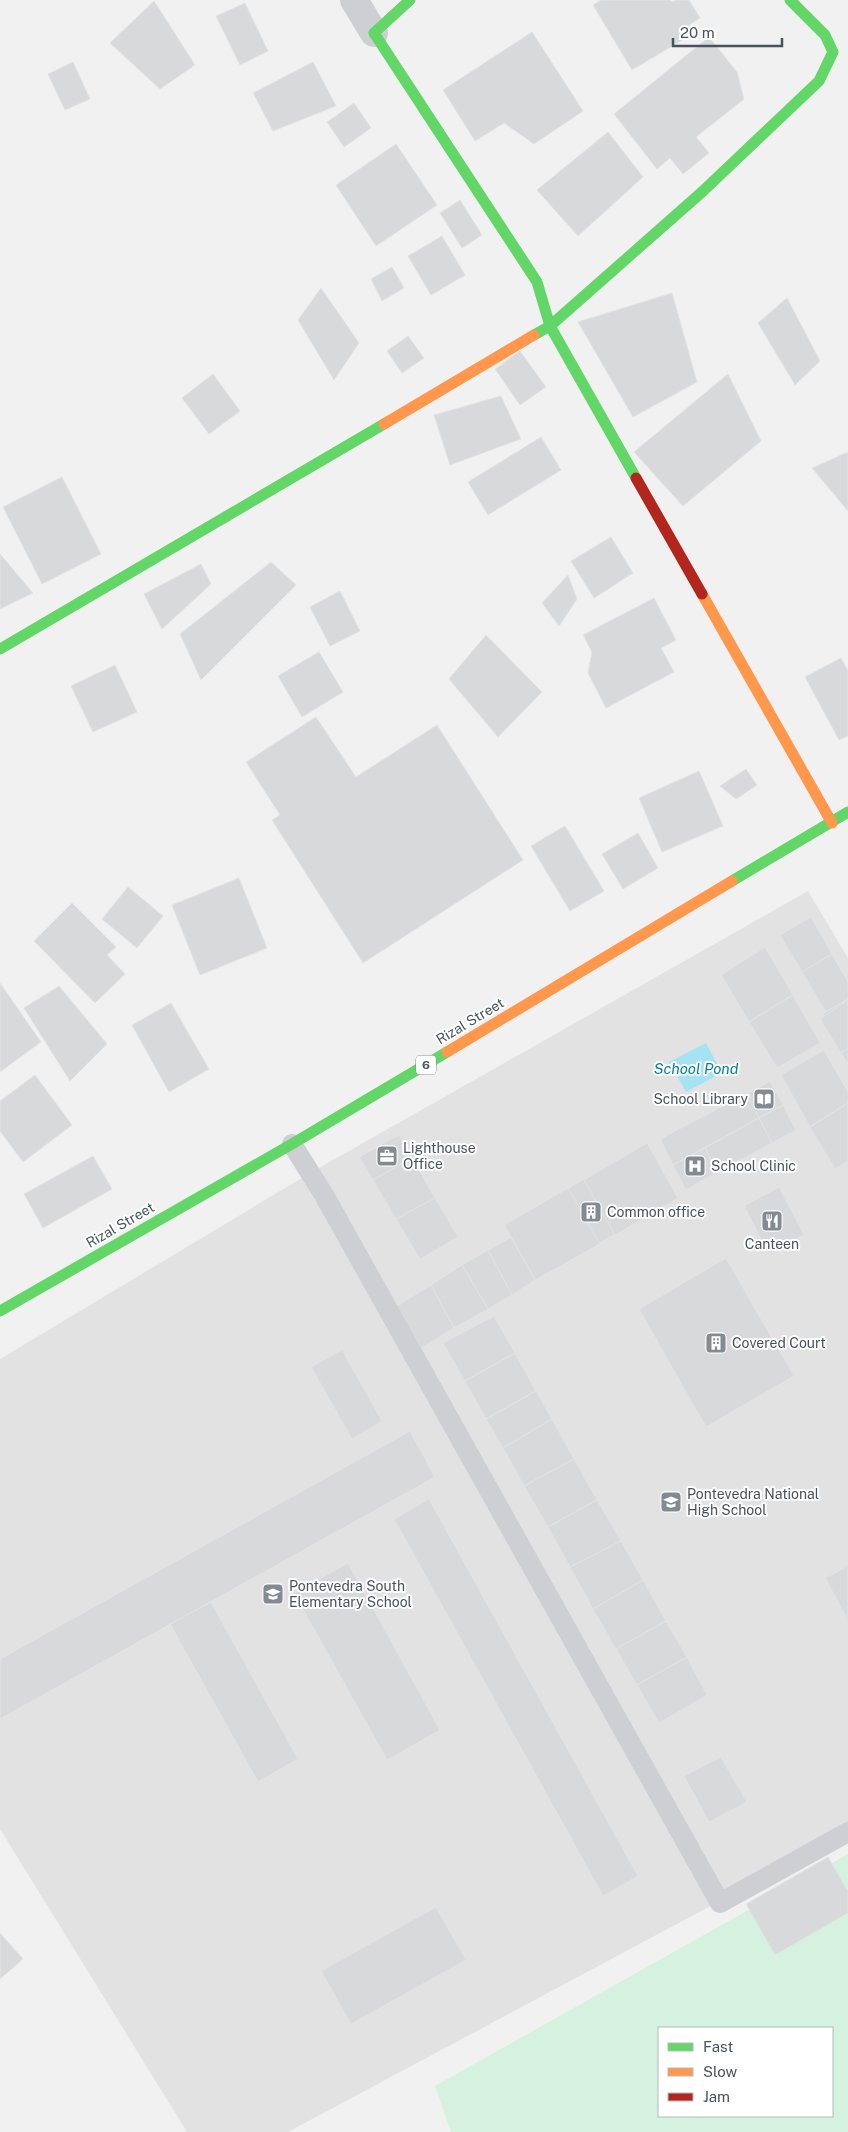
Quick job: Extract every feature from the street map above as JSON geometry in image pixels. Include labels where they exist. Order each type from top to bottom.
[{"type":"main road","points":[[410,0],[374,33],[537,282],[550,326],[832,823]]},
{"type":"main road","points":[[0,649],[550,326],[702,192],[819,81],[833,52],[825,35],[790,0]]},
{"type":"main road","name":"Rizal Street","points":[[0,1311],[292,1144],[848,812]]},
{"type":"street","points":[[354,0],[374,33]]},
{"type":"lane","points":[[292,1144],[328,1204],[720,1903],[848,1832]]},
{"type":"shaded area","points":[[808,891],[848,958],[848,1830],[718,1902],[288,2132],[187,2132],[0,1829],[0,1359],[310,1173]]},
{"type":"green space","points":[[848,1854],[848,2132],[451,2132],[435,2086]]},
{"type":"water","name":"School Pond","points":[[706,1043],[722,1073],[686,1092],[669,1062]]},
{"type":"building","points":[[601,0],[670,0],[672,2],[676,0],[689,0],[700,18],[689,25],[694,33],[632,70],[593,5]]},
{"type":"building","points":[[154,1],[195,65],[160,89],[110,43]]},
{"type":"building","points":[[245,3],[268,51],[240,65],[216,16]]},
{"type":"building","points":[[532,32],[583,111],[534,144],[504,123],[475,141],[443,90]]},
{"type":"building","points":[[709,37],[737,72],[744,99],[696,137],[709,153],[683,174],[670,158],[657,169],[614,114]]},
{"type":"building","points":[[73,62],[90,99],[65,110],[48,74]]},
{"type":"building","points":[[313,62],[336,106],[273,131],[253,93]]},
{"type":"building","points":[[354,103],[371,128],[344,147],[327,122]]},
{"type":"building","points":[[608,132],[643,177],[578,236],[537,190]]},
{"type":"building","points":[[396,144],[437,205],[376,246],[336,185]]},
{"type":"building","points":[[460,200],[482,235],[462,248],[440,213]]},
{"type":"building","points":[[442,236],[465,275],[431,295],[408,256]]},
{"type":"building","points":[[392,267],[404,288],[382,301],[371,279]]},
{"type":"building","points":[[321,288],[359,343],[334,380],[298,320]]},
{"type":"building","points":[[672,293],[697,382],[633,417],[578,322]]},
{"type":"building","points":[[787,298],[820,361],[795,385],[758,323]]},
{"type":"building","points":[[408,336],[424,358],[402,373],[387,351]]},
{"type":"building","points":[[520,351],[546,387],[520,405],[495,369]]},
{"type":"building","points":[[213,374],[240,411],[209,434],[182,398]]},
{"type":"building","points":[[728,374],[761,441],[683,506],[634,452]]},
{"type":"building","points":[[501,396],[521,439],[450,465],[434,415]]},
{"type":"building","points":[[541,437],[561,470],[488,515],[468,482]]},
{"type":"building","points":[[848,452],[848,511],[812,468]]},
{"type":"building","points":[[62,477],[101,554],[42,584],[3,507]]},
{"type":"building","points":[[611,537],[633,573],[594,598],[571,561]]},
{"type":"building","points":[[0,554],[33,593],[0,609]]},
{"type":"building","points":[[271,562],[296,585],[201,680],[180,634]]},
{"type":"building","points":[[201,564],[211,584],[162,629],[144,594]]},
{"type":"building","points":[[568,575],[577,599],[559,626],[542,603]]},
{"type":"building","points":[[340,591],[360,631],[330,646],[310,607]]},
{"type":"building","points":[[654,598],[676,640],[661,648],[674,672],[606,708],[588,673],[592,652],[583,635]]},
{"type":"building","points":[[486,635],[542,692],[498,737],[449,679]]},
{"type":"building","points":[[319,652],[343,692],[302,717],[278,676]]},
{"type":"building","points":[[841,658],[848,671],[848,736],[839,740],[805,677]]},
{"type":"building","points":[[115,665],[137,712],[93,732],[71,686]]},
{"type":"building","points":[[316,717],[356,777],[437,725],[523,860],[363,963],[272,820],[280,815],[246,762]]},
{"type":"building","points":[[746,769],[757,785],[736,799],[720,786]]},
{"type":"building","points":[[699,771],[723,826],[662,852],[639,798]]},
{"type":"building","points":[[565,826],[604,891],[570,911],[531,846]]},
{"type":"building","points":[[638,833],[658,868],[623,889],[602,854]]},
{"type":"building","points":[[239,878],[267,948],[200,975],[172,905]]},
{"type":"building","points":[[128,887],[163,916],[137,948],[102,919]]},
{"type":"building","points":[[72,903],[116,947],[107,955],[125,974],[95,1003],[34,941]]},
{"type":"building","points":[[811,917],[848,982],[848,999],[826,1012],[780,935]]},
{"type":"building","points":[[765,947],[820,1043],[777,1068],[721,975]]},
{"type":"building","points":[[765,947],[793,995],[749,1022],[721,975]]},
{"type":"building","points":[[832,954],[848,982],[848,999],[826,1012],[802,972]]},
{"type":"building","points":[[0,983],[41,1042],[0,1072]]},
{"type":"building","points":[[59,986],[107,1044],[70,1081],[24,1008]]},
{"type":"building","points":[[793,995],[820,1043],[777,1068],[749,1022]]},
{"type":"building","points":[[848,999],[848,1064],[820,1019],[826,1012]]},
{"type":"building","points":[[848,999],[848,1064],[820,1019],[826,1012]]},
{"type":"building","points":[[848,1000],[848,1048],[841,1053],[820,1019]]},
{"type":"building","points":[[171,1003],[209,1069],[169,1092],[132,1025]]},
{"type":"building","points":[[848,1048],[848,1064],[841,1053]]},
{"type":"building","points":[[824,1050],[848,1092],[848,1161],[835,1169],[781,1075]]},
{"type":"building","points":[[824,1050],[848,1092],[848,1103],[810,1127],[781,1075]]},
{"type":"building","points":[[35,1075],[72,1125],[23,1162],[0,1131],[0,1101]]},
{"type":"building","points":[[770,1081],[796,1130],[686,1190],[660,1139]]},
{"type":"building","points":[[770,1081],[783,1105],[759,1118],[746,1094]]},
{"type":"building","points":[[746,1094],[759,1118],[673,1165],[660,1139]]},
{"type":"building","points":[[848,1103],[848,1161],[835,1169],[810,1127]]},
{"type":"building","points":[[783,1105],[796,1130],[772,1143],[759,1118]]},
{"type":"building","points":[[759,1118],[772,1143],[717,1172],[705,1148]]},
{"type":"building","points":[[399,1135],[458,1237],[420,1259],[359,1157]]},
{"type":"building","points":[[399,1135],[412,1158],[373,1180],[359,1157]]},
{"type":"building","name":"Common office","points":[[647,1143],[678,1198],[535,1280],[504,1225]]},
{"type":"building","points":[[647,1143],[678,1198],[615,1235],[584,1180]]},
{"type":"building","points":[[705,1148],[717,1172],[686,1190],[673,1165]]},
{"type":"building","points":[[93,1156],[112,1189],[43,1228],[24,1194]]},
{"type":"building","points":[[412,1158],[435,1198],[396,1219],[373,1180]]},
{"type":"building","points":[[779,1187],[804,1235],[768,1253],[744,1206]]},
{"type":"building","points":[[568,1188],[600,1244],[535,1280],[504,1225]]},
{"type":"building","points":[[435,1198],[458,1237],[420,1259],[396,1219]]},
{"type":"building","points":[[511,1237],[535,1280],[421,1348],[397,1306]]},
{"type":"building","points":[[511,1237],[535,1280],[512,1295],[488,1250]]},
{"type":"building","points":[[488,1250],[512,1295],[488,1309],[462,1265]]},
{"type":"building","name":"Covered Court","points":[[726,1258],[794,1376],[706,1427],[639,1309]]},
{"type":"building","points":[[462,1265],[488,1309],[454,1328],[431,1285]]},
{"type":"building","points":[[431,1285],[454,1328],[421,1348],[397,1306]]},
{"type":"building","points":[[494,1316],[707,1695],[659,1723],[443,1343]]},
{"type":"building","points":[[494,1316],[515,1353],[465,1381],[443,1343]]},
{"type":"building","points":[[342,1350],[382,1421],[352,1439],[311,1367]]},
{"type":"building","points":[[515,1353],[536,1391],[486,1419],[465,1381]]},
{"type":"building","points":[[536,1391],[552,1419],[503,1448],[486,1419]]},
{"type":"building","points":[[552,1419],[574,1459],[524,1486],[503,1448]]},
{"type":"building","points":[[410,1431],[435,1477],[0,1719],[0,1659]]},
{"type":"building","points":[[574,1459],[597,1500],[548,1527],[524,1486]]},
{"type":"building","points":[[429,1499],[638,1876],[603,1896],[394,1519]]},
{"type":"building","points":[[597,1500],[621,1541],[570,1567],[548,1527]]},
{"type":"building","points":[[621,1541],[643,1580],[593,1609],[570,1567]]},
{"type":"building","points":[[348,1563],[440,1730],[387,1760],[294,1593]]},
{"type":"building","points":[[848,1566],[848,1620],[825,1578]]},
{"type":"building","points":[[643,1580],[666,1621],[616,1649],[593,1609]]},
{"type":"building","points":[[211,1602],[298,1759],[258,1782],[170,1624]]},
{"type":"building","points":[[666,1621],[687,1657],[637,1685],[616,1649]]},
{"type":"building","points":[[687,1657],[707,1695],[659,1723],[637,1685]]},
{"type":"building","points":[[721,1757],[747,1802],[709,1822],[684,1776]]},
{"type":"building","points":[[828,1857],[848,1891],[848,1913],[775,1955],[746,1904]]},
{"type":"building","points":[[436,1907],[466,1960],[351,2024],[321,1971]]},
{"type":"building","points":[[0,1933],[23,1959],[0,1979]]},
{"type":"traffic: fast","points":[[410,0],[374,33],[537,282],[550,326],[636,478]]},
{"type":"traffic: fast","points":[[534,335],[550,326],[702,192],[819,81],[833,52],[825,35],[790,0]]},
{"type":"traffic: fast","points":[[0,649],[384,424]]},
{"type":"traffic: fast","points":[[732,881],[848,812]]},
{"type":"traffic: fast","points":[[0,1311],[292,1144],[447,1052]]},
{"type":"traffic: slow","points":[[384,424],[534,335]]},
{"type":"traffic: slow","points":[[702,594],[832,823]]},
{"type":"traffic: slow","points":[[447,1052],[732,881]]},
{"type":"traffic: jam","points":[[636,478],[702,594]]},
{"type":"place","name":"School Library","points":[[764,1099]]},
{"type":"place","name":"Lighthouse Office","points":[[387,1156]]},
{"type":"place","name":"School Clinic","points":[[695,1166]]},
{"type":"place","name":"Common office","points":[[591,1212]]},
{"type":"place","name":"Canteen","points":[[772,1221]]},
{"type":"place","name":"Covered Court","points":[[716,1343]]},
{"type":"place","name":"Pontevedra National High School","points":[[671,1502]]},
{"type":"place","name":"Pontevedra South Elementary School","points":[[273,1594]]}]
